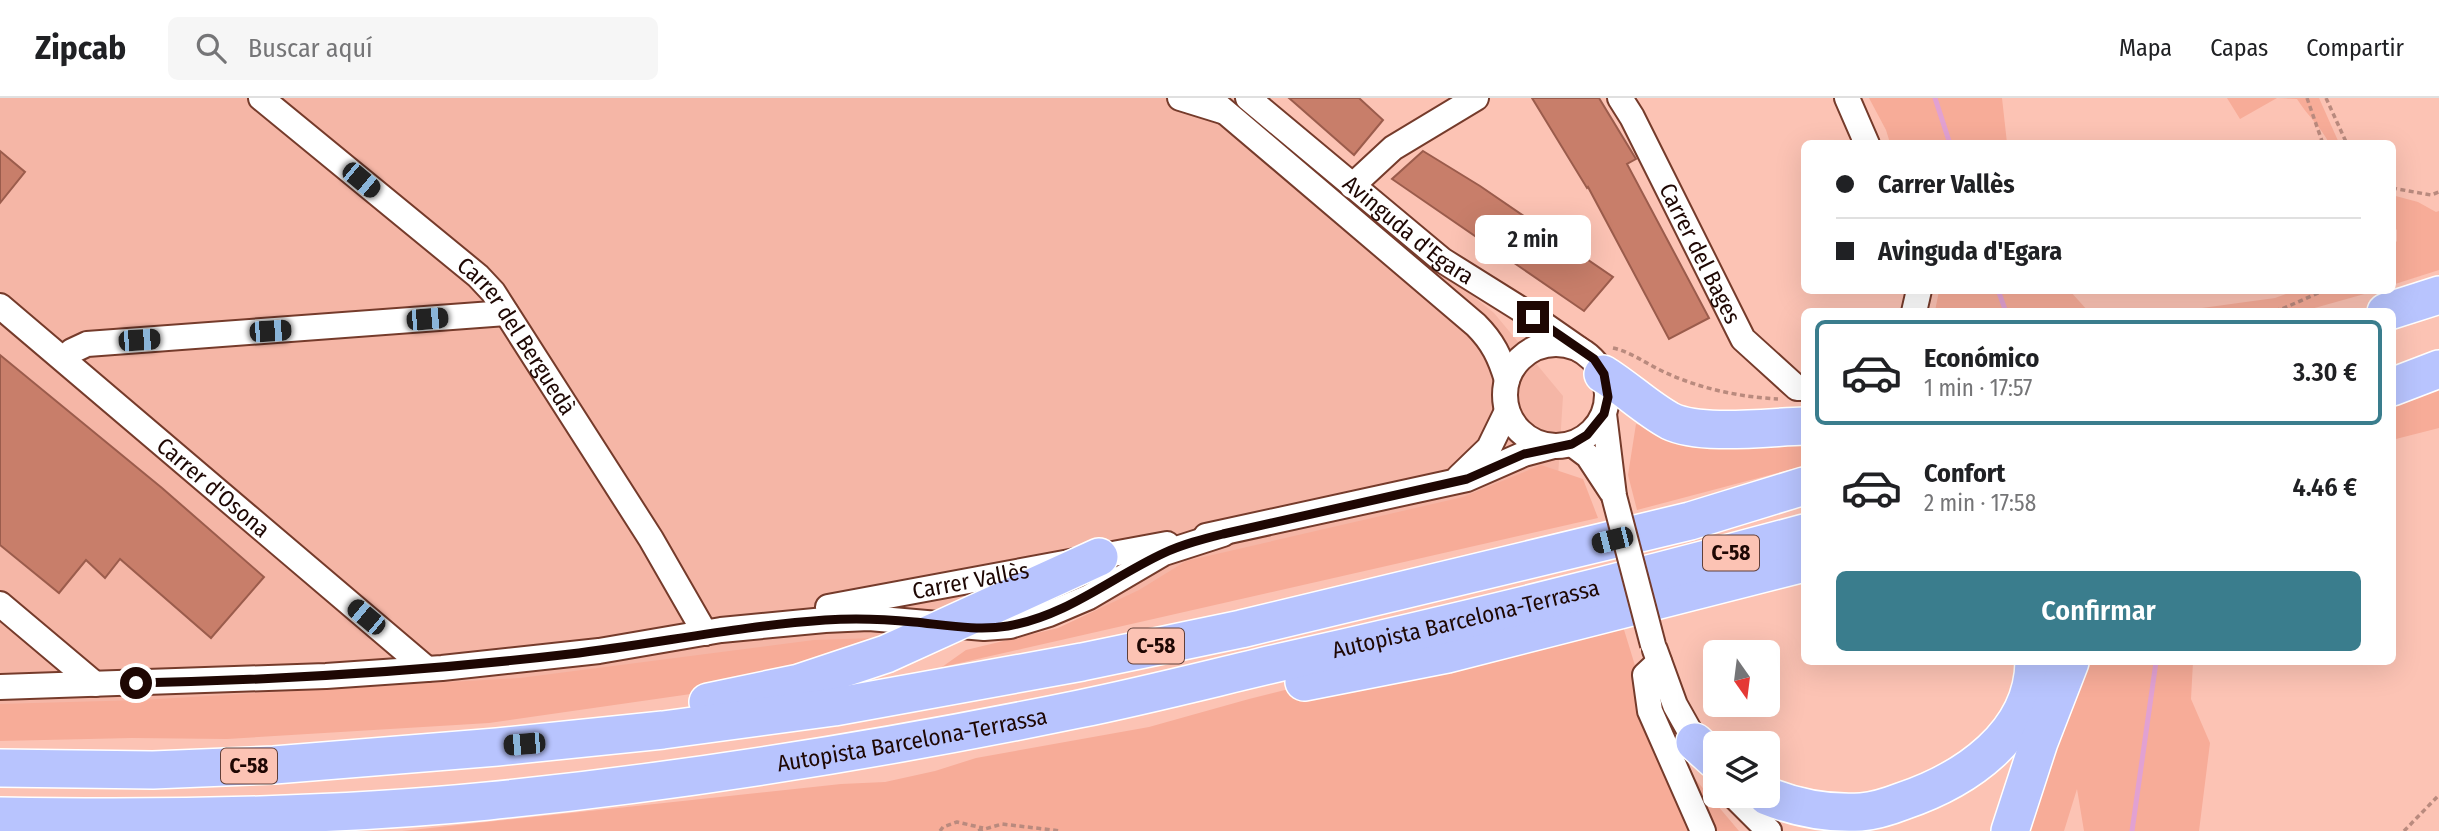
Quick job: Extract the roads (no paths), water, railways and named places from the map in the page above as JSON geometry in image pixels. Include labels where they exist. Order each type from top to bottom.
[{"type":"highway","points":[[2396,309],[2439,295]]},
{"type":"highway","points":[[2396,360],[2439,346]]},
{"type":"highway","points":[[1597,356],[1671,421],[1690,427],[1797,404]]},
{"type":"highway","points":[[2396,385],[2439,369]]},
{"type":"highway","name":"Autopista Barcelona-Terrassa","points":[[0,768],[153,770],[274,765],[663,730],[834,707],[1082,662],[1241,629],[1690,520],[1801,487]]},
{"type":"highway","name":"Autopista Barcelona-Terrassa","points":[[0,816],[316,814],[484,802],[641,784],[849,752],[1081,709],[1481,617],[1659,573],[1801,534]]},
{"type":"highway","points":[[497,747],[799,683],[886,654],[1099,557]]},
{"type":"highway","points":[[1081,709],[1230,696],[1447,654],[1801,564]]},
{"type":"highway","points":[[1780,801],[1795,807],[1837,813],[1864,812],[1921,795],[1946,783],[1983,761],[2007,734],[2024,706],[2034,665]]},
{"type":"highway","points":[[2010,831],[2039,742],[2069,665]]},
{"type":"street","points":[[1180,98],[1217,105]]},
{"type":"street","name":"Avinguda d'Egara","points":[[1248,98],[1442,260],[1597,356]]},
{"type":"street","points":[[1352,186],[1394,148],[1476,98]]},
{"type":"street","name":"Carrer del Bages","points":[[1620,98],[1743,339],[1797,388],[1797,404]]},
{"type":"street","points":[[1847,98],[1865,140]]},
{"type":"street","name":"Carrer del Berguedà","points":[[269,100],[478,276],[493,292],[713,632]]},
{"type":"street","name":"Avinguda d'Egara","points":[[1217,105],[1476,325],[1490,339],[1499,354],[1507,380]]},
{"type":"street","name":"Carrer d'Osona","points":[[0,306],[426,669]]},
{"type":"street","points":[[64,359],[72,351],[87,344],[506,313]]},
{"type":"street","points":[[1614,496],[1588,456],[1563,445],[1544,444],[1528,437],[1516,427],[1507,411],[1507,380],[1510,371],[1529,351],[1545,345],[1562,344],[1597,356],[1608,397],[1604,414],[1614,496],[1656,654],[1675,705],[1703,750]]},
{"type":"street","name":"Carrer Vallès","points":[[1437,486],[1465,472],[1478,460],[1496,437],[1507,411]]},
{"type":"street","points":[[1563,445],[1587,435],[1604,414]]},
{"type":"street","name":"Carrer Vallès","points":[[713,632],[762,620],[1223,534],[1437,486],[1475,476],[1524,454],[1563,445]]},
{"type":"street","name":"Carrer Vallès","points":[[0,687],[326,676],[426,669],[599,651],[713,632],[825,620],[869,618],[948,626],[1010,626],[1049,614],[1089,597],[1164,553],[1223,534]]},
{"type":"street","points":[[0,604],[94,684]]},
{"type":"street","points":[[1656,654],[1645,675],[1650,711],[1703,831]]},
{"type":"street","points":[[1746,808],[1769,831]]},
{"type":"waterway","points":[[1935,98],[1949,140]]},
{"type":"waterway","points":[[1999,294],[2005,308]]},
{"type":"waterway","points":[[2132,831],[2156,665]]}]
